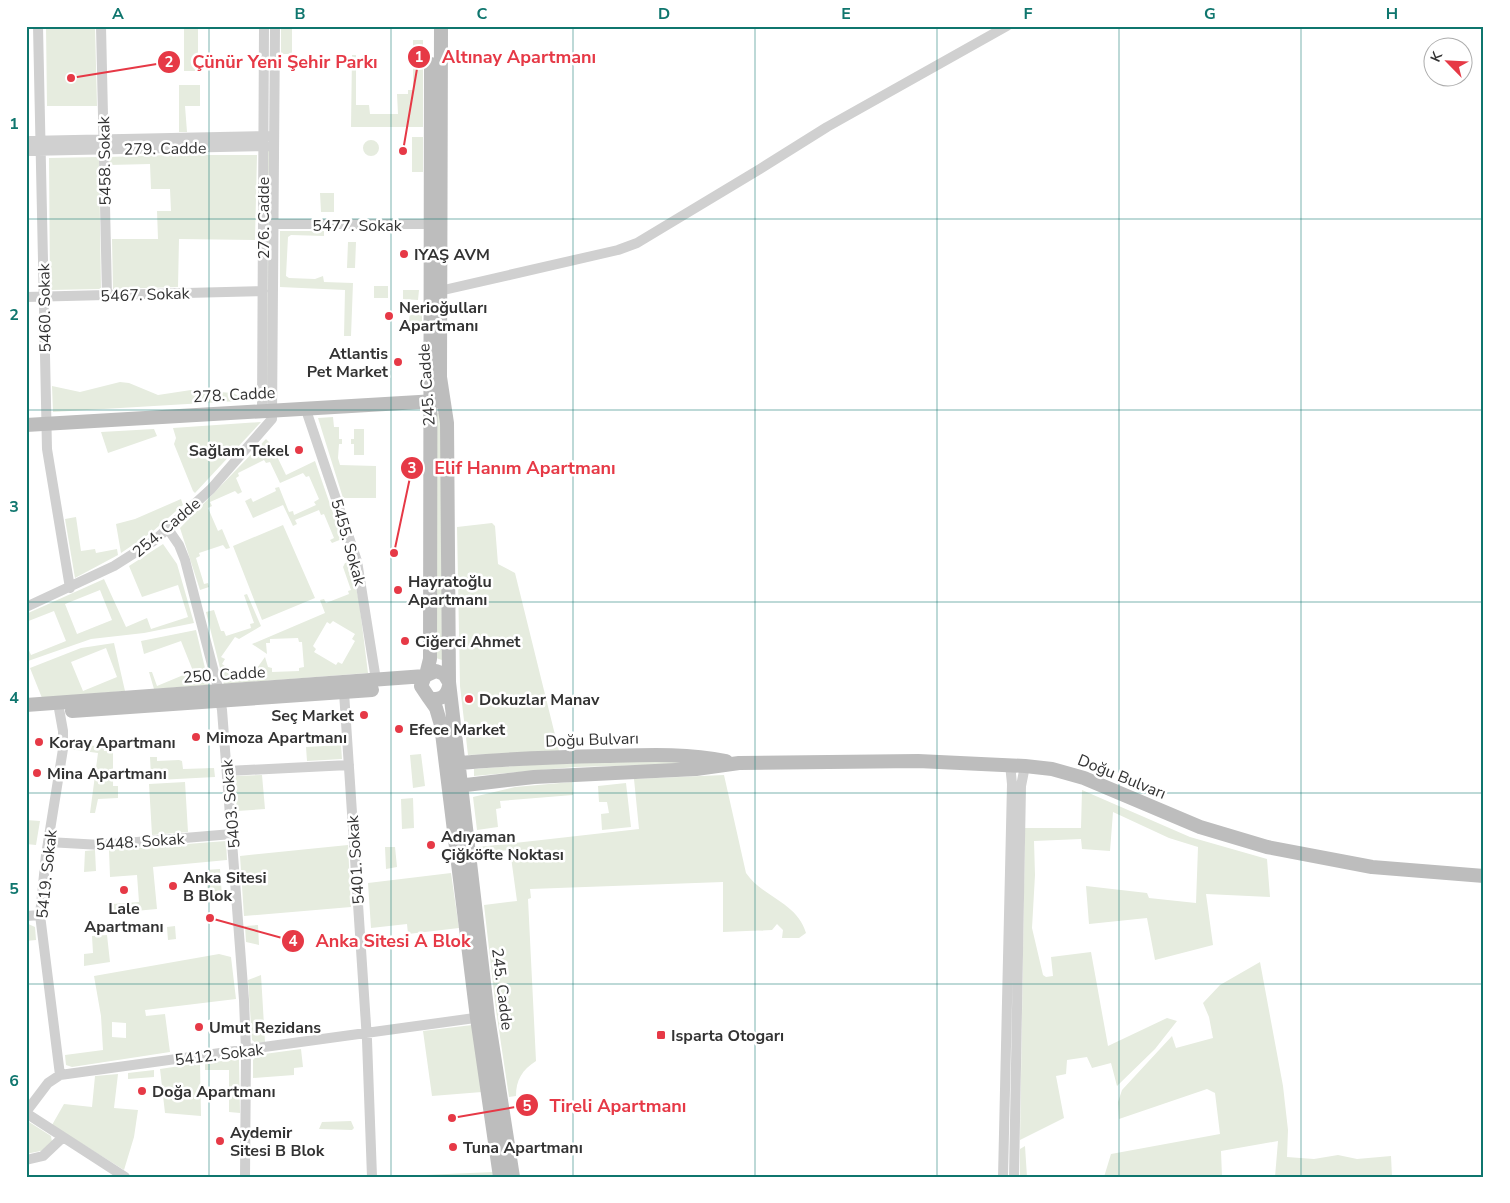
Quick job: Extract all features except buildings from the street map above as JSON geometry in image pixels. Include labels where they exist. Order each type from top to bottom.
[{"type":"street","name":"5460. Sokak","points":[[38,26],[47,456],[70,588]]},
{"type":"street","name":"5458. Sokak","points":[[101,26],[107,295]]},
{"type":"street","name":"276. Cadde","points":[[264,26],[274,224],[268,410]]},
{"type":"street","name":"276. Cadde","points":[[268,410],[263,291],[275,26]]},
{"type":"street","name":"245. Cadde","points":[[426,675],[430,659],[429,401],[435,292],[432,26]]},
{"type":"street","name":"245. Cadde","points":[[435,224],[441,26]]},
{"type":"street","points":[[435,292],[631,246],[735,185],[844,117],[1007,26]]},
{"type":"street","name":"279. Cadde","points":[[26,141],[41,146]]},
{"type":"street","name":"279. Cadde","points":[[26,151],[41,146],[269,141]]},
{"type":"street","name":"5477. Sokak","points":[[274,224],[435,224]]},
{"type":"street","name":"5467. Sokak","points":[[26,297],[263,291]]},
{"type":"street","name":"245. Cadde","points":[[435,292],[440,377],[447,423],[449,684],[452,764],[483,1017],[500,1177]]},
{"type":"street","name":"278. Cadde","points":[[26,425],[445,400]]},
{"type":"street","name":"5455. Sokak","points":[[306,408],[358,566],[376,680]]},
{"type":"street","name":"254. Cadde","points":[[26,607],[70,588],[129,558],[168,529],[211,488],[251,445],[271,421],[268,410]]},
{"type":"street","name":"5403. Sokak","points":[[168,529],[179,545],[185,560],[220,697],[232,834],[246,1050],[245,1177]]},
{"type":"street","points":[[431,672],[440,672],[449,684],[442,698],[426,695],[422,682],[426,675],[431,672]]},
{"type":"street","name":"250. Cadde","points":[[220,697],[426,675]]},
{"type":"street","name":"250. Cadde","points":[[26,714],[59,708],[220,697],[408,688],[426,695]]},
{"type":"street","name":"5401. Sokak","points":[[344,692],[366,1033],[372,1177]]},
{"type":"street","name":"245. Cadde","points":[[426,695],[440,716],[452,764]]},
{"type":"street","name":"250. Cadde","points":[[26,705],[59,708]]},
{"type":"street","name":"5419. Sokak","points":[[59,708],[63,750],[48,842],[40,915],[60,1074]]},
{"type":"street","name":"Doğu Bulvarı","points":[[452,764],[559,757],[665,754],[693,755],[740,763]]},
{"type":"street","name":"Doğu Bulvarı","points":[[454,786],[569,775],[696,769],[740,763],[918,761],[1010,764],[1052,769],[1084,778],[1200,827],[1267,847],[1372,867],[1484,876]]},
{"type":"street","points":[[1004,1177],[1012,794],[1010,764]]},
{"type":"street","points":[[227,771],[349,765]]},
{"type":"street","points":[[1014,1177],[1021,796],[1025,766]]},
{"type":"street","name":"5448. Sokak","points":[[48,842],[101,844],[232,834]]},
{"type":"street","points":[[26,916],[40,915]]},
{"type":"street","name":"245. Cadde","points":[[483,1017],[513,1177]]},
{"type":"street","name":"5412. Sokak","points":[[60,1074],[483,1017]]},
{"type":"street","points":[[60,1074],[48,1083],[26,1113],[125,1177]]},
{"type":"street","points":[[26,1160],[43,1156],[62,1138]]},
{"type":"shaded area","points":[[46,26],[95,26],[97,106],[47,106]]},
{"type":"shaded area","points":[[184,26],[198,26],[198,71],[184,71]]},
{"type":"shaded area","points":[[281,26],[292,26],[292,54],[281,54]]},
{"type":"shaded area","points":[[413,40],[423,40],[423,127],[351,127],[352,55],[356,55],[356,105],[369,105],[370,114],[398,114],[397,94],[408,94],[408,90],[413,90]]},
{"type":"shaded area","points":[[179,85],[200,85],[200,106],[185,106],[187,132],[179,132]]},
{"type":"shaded area","points":[[412,137],[423,137],[423,172],[412,172]]},
{"type":"shaded area","points":[[371,140],[377,142],[379,148],[377,154],[371,156],[365,154],[363,148],[365,142]]},
{"type":"shaded area","points":[[268,151],[270,151],[269,393],[267,393]]},
{"type":"shaded area","points":[[257,155],[255,240],[179,239],[178,287],[113,289],[112,239],[158,239],[157,211],[171,211],[170,189],[151,189],[150,164],[109,165],[109,157]]},
{"type":"shaded area","points":[[99,157],[101,289],[50,290],[49,158]]},
{"type":"shaded area","points":[[320,193],[334,193],[334,212],[321,212]]},
{"type":"shaded area","points":[[280,231],[324,231],[324,236],[291,235],[288,237],[286,276],[289,278],[315,279],[323,276],[324,282],[353,283],[351,336],[344,336],[345,290],[280,287]]},
{"type":"shaded area","points":[[348,242],[356,242],[355,268],[347,268]]},
{"type":"shaded area","points":[[374,286],[388,286],[388,298],[374,298]]},
{"type":"shaded area","points":[[403,290],[419,290],[418,300],[403,299]]},
{"type":"shaded area","points":[[410,308],[422,308],[422,324],[409,324]]},
{"type":"shaded area","points":[[120,382],[129,383],[158,395],[191,390],[233,393],[237,395],[238,401],[53,412],[52,386],[80,392]]},
{"type":"shaded area","points":[[441,413],[442,660],[436,658],[436,414]]},
{"type":"shaded area","points":[[333,417],[334,427],[339,427],[339,439],[342,439],[342,444],[339,444],[338,458],[340,465],[376,466],[376,498],[343,498],[318,418]]},
{"type":"shaded area","points":[[261,422],[195,493],[174,444],[176,438],[173,428]]},
{"type":"shaded area","points":[[154,429],[157,436],[108,453],[101,432]]},
{"type":"shaded area","points":[[354,429],[364,429],[364,455],[354,455],[354,444],[351,444],[351,439],[354,439]]},
{"type":"shaded area","points":[[266,439],[271,444],[286,475],[315,461],[342,539],[332,543],[330,540],[334,538],[324,514],[321,515],[319,510],[295,520],[297,524],[293,526],[283,505],[253,518],[245,501],[251,498],[253,502],[276,491],[275,488],[279,487],[289,512],[293,511],[294,515],[316,505],[314,502],[319,499],[309,476],[306,477],[303,473],[280,483],[270,462],[266,463],[264,460],[238,473],[239,476],[236,478],[242,492],[238,494],[235,491],[210,502],[212,506],[208,508],[218,531],[222,529],[230,548],[226,549],[223,545],[199,553],[200,556],[196,558],[204,584],[208,583],[209,587],[200,590],[180,528]]},
{"type":"shaded area","points":[[181,499],[183,505],[152,532],[121,553],[116,524],[135,519]]},
{"type":"shaded area","points":[[76,517],[81,551],[95,549],[96,553],[117,549],[118,555],[75,578],[65,519]]},
{"type":"shaded area","points":[[492,523],[495,526],[498,564],[515,573],[559,751],[468,755],[460,686],[457,527]]},
{"type":"shaded area","points":[[283,525],[315,598],[262,620],[233,546]]},
{"type":"shaded area","points":[[163,544],[177,564],[194,623],[144,633],[91,639],[28,661],[26,644],[31,655],[66,641],[54,611],[26,622],[26,614],[104,579],[126,627],[147,618],[151,629],[188,617],[178,585],[142,597],[129,566]],"holes":[[[100,590],[112,620],[77,634],[65,604]]]},
{"type":"shaded area","points":[[350,562],[359,601],[368,673],[224,684],[206,612],[214,610],[221,631],[224,631],[226,636],[251,628],[250,624],[254,623],[244,595],[247,594],[261,626],[239,639],[235,637],[221,657],[225,659],[222,664],[243,679],[245,676],[249,679],[265,657],[268,667],[272,668],[272,672],[299,671],[299,668],[304,667],[302,642],[299,642],[298,638],[270,639],[270,643],[266,643],[267,654],[252,644],[325,613],[320,600],[324,599],[326,603],[349,594],[348,591],[351,590],[343,567],[345,563]],"holes":[[[333,621],[355,634],[352,639],[355,641],[342,664],[338,662],[336,665],[314,652],[316,649],[313,646],[327,622],[330,624]]]},
{"type":"shaded area","points":[[196,630],[209,685],[154,689],[149,672],[152,672],[157,686],[193,671],[181,641],[144,654],[141,641]]},
{"type":"shaded area","points":[[114,643],[125,691],[42,698],[30,668],[81,648]],"holes":[[[106,648],[117,677],[83,691],[71,662]]]},
{"type":"shaded area","points":[[68,745],[103,746],[104,751],[113,751],[113,786],[118,786],[118,798],[98,799],[95,813],[90,813],[98,753],[68,749]]},
{"type":"shaded area","points":[[341,745],[342,759],[307,761],[306,747]]},
{"type":"shaded area","points":[[421,754],[425,786],[413,788],[410,755]]},
{"type":"shaded area","points":[[150,757],[157,757],[157,761],[182,761],[183,769],[214,768],[215,777],[158,780],[157,776],[151,776]]},
{"type":"shaded area","points":[[681,760],[693,764],[575,767],[474,776],[474,769],[539,764]]},
{"type":"shaded area","points":[[262,775],[265,809],[237,811],[234,776]]},
{"type":"shaded area","points":[[724,775],[746,873],[761,889],[795,914],[802,923],[806,933],[799,938],[782,938],[783,930],[777,924],[772,930],[723,932],[723,882],[530,889],[531,898],[528,899],[536,1061],[521,1076],[517,1085],[516,1096],[509,1097],[496,1010],[484,905],[517,901],[510,850],[479,853],[478,847],[639,829],[634,779]]},
{"type":"shaded area","points":[[185,782],[188,832],[152,835],[149,784]]},
{"type":"shaded area","points":[[572,782],[573,795],[500,801],[501,808],[496,809],[498,827],[477,830],[473,797],[515,787]]},
{"type":"shaded area","points":[[626,783],[631,827],[602,830],[601,814],[609,813],[607,802],[599,802],[598,786]]},
{"type":"shaded area","points":[[1082,790],[1190,837],[1267,859],[1270,897],[1206,894],[1213,945],[1155,960],[1147,918],[1089,924],[1086,886],[1147,893],[1149,898],[1196,903],[1198,847],[1169,838],[1113,812],[1110,851],[1082,849],[1081,839],[1034,841],[1035,875],[1032,928],[1043,975],[1046,977],[1053,976],[1051,957],[1091,952],[1108,1046],[1167,1018],[1177,1021],[1155,1049],[1117,1086],[1111,1063],[1092,1068],[1087,1057],[1067,1060],[1066,1074],[1056,1076],[1064,1118],[1020,1140],[1025,828],[1081,828]]},
{"type":"shaded area","points":[[413,798],[414,828],[402,829],[401,799]]},
{"type":"shaded area","points":[[26,820],[40,821],[36,845],[26,844]]},
{"type":"shaded area","points":[[226,841],[227,860],[153,867],[157,909],[113,913],[112,904],[139,902],[137,875],[110,877],[109,850]]},
{"type":"shaded area","points":[[348,845],[351,907],[244,916],[240,856]]},
{"type":"shaded area","points":[[385,847],[395,847],[397,867],[386,869]]},
{"type":"shaded area","points":[[95,850],[96,871],[84,872],[85,851]]},
{"type":"shaded area","points":[[220,869],[222,896],[208,897],[206,870]]},
{"type":"shaded area","points":[[451,873],[459,928],[408,934],[407,924],[371,928],[368,883]]},
{"type":"shaded area","points":[[26,923],[35,927],[36,940],[26,941]]},
{"type":"shaded area","points":[[258,925],[259,945],[246,942],[245,926]]},
{"type":"shaded area","points":[[175,926],[176,939],[168,940],[167,927]]},
{"type":"shaded area","points":[[107,935],[110,962],[84,966],[84,954],[93,953],[92,936]]},
{"type":"shaded area","points":[[219,954],[231,957],[236,999],[145,1010],[146,1016],[165,1014],[170,1052],[72,1067],[66,1065],[65,1055],[103,1050],[101,1016],[94,976]],"holes":[[[112,1022],[126,1023],[126,1038],[112,1037]]]},
{"type":"shaded area","points":[[1260,962],[1283,1086],[1288,1130],[1287,1157],[1314,1159],[1338,1155],[1357,1159],[1391,1156],[1392,1177],[1275,1177],[1278,1141],[1221,1151],[1222,1177],[1104,1177],[1111,1154],[1220,1134],[1215,1093],[1207,1089],[1119,1119],[1118,1102],[1122,1090],[1172,1036],[1176,1048],[1213,1038],[1209,1017],[1203,1003],[1220,985]]},
{"type":"shaded area","points":[[261,975],[265,1042],[256,1043],[252,1040],[248,980]]},
{"type":"shaded area","points":[[472,1025],[482,1092],[432,1096],[423,1031]]},
{"type":"shaded area","points":[[301,1049],[303,1067],[294,1068],[294,1075],[253,1078],[253,1060],[257,1055]]},
{"type":"shaded area","points":[[239,1059],[240,1113],[229,1112],[229,1070],[205,1070],[205,1063]]},
{"type":"shaded area","points":[[200,1063],[201,1116],[165,1113],[160,1069]]},
{"type":"shaded area","points":[[154,1070],[154,1077],[128,1079],[128,1073]]},
{"type":"shaded area","points":[[118,1074],[114,1108],[138,1110],[134,1137],[124,1170],[52,1125],[64,1104],[92,1107],[95,1076]]},
{"type":"shaded area","points":[[26,1120],[51,1136],[52,1142],[45,1150],[26,1154]]},
{"type":"shaded area","points":[[351,1121],[354,1128],[352,1130],[319,1129],[322,1122]]},
{"type":"shaded area","points":[[1025,1146],[1027,1177],[1020,1177],[1020,1149]]},
{"type":"shaded area","points":[[493,1172],[494,1177],[379,1177]]},
{"type":"place","name":"Çünür Yeni Şehir Parkı","points":[[71,78]]},
{"type":"place","name":"Altınay Apartmanı","points":[[403,151]]},
{"type":"place","name":"IYAŞ AVM","points":[[404,254]]},
{"type":"place","name":"Nerioğulları Apartmanı","points":[[389,316]]},
{"type":"place","name":"Atlantis Pet Market","points":[[398,362]]},
{"type":"place","name":"Sağlam Tekel","points":[[299,450]]},
{"type":"place","name":"Elif Hanım Apartmanı","points":[[394,553]]},
{"type":"place","name":"Hayratoğlu Apartmanı","points":[[398,590]]},
{"type":"place","name":"Ciğerci Ahmet","points":[[405,641]]},
{"type":"place","name":"Dokuzlar Manav","points":[[469,699]]},
{"type":"place","name":"Seç Market","points":[[364,715]]},
{"type":"place","name":"Efece Market","points":[[399,729]]},
{"type":"place","name":"Mimoza Apartmanı","points":[[196,737]]},
{"type":"place","name":"Koray Apartmanı","points":[[39,742]]},
{"type":"place","name":"Mina Apartmanı","points":[[37,773]]},
{"type":"place","name":"Adıyaman Çiğköfte Noktası","points":[[431,845]]},
{"type":"place","name":"Anka Sitesi B Blok","points":[[173,886]]},
{"type":"place","name":"Lale Apartmanı","points":[[124,890]]},
{"type":"place","name":"Anka Sitesi A Blok","points":[[210,918]]},
{"type":"place","name":"Umut Rezidans","points":[[199,1027]]},
{"type":"place","name":"Isparta Otogarı","points":[[661,1035]]},
{"type":"place","name":"Doğa Apartmanı","points":[[142,1091]]},
{"type":"place","name":"Tireli Apartmanı","points":[[452,1118]]},
{"type":"place","name":"Aydemir Sitesi B Blok","points":[[220,1141]]},
{"type":"place","name":"Tuna Apartmanı","points":[[453,1147]]}]
